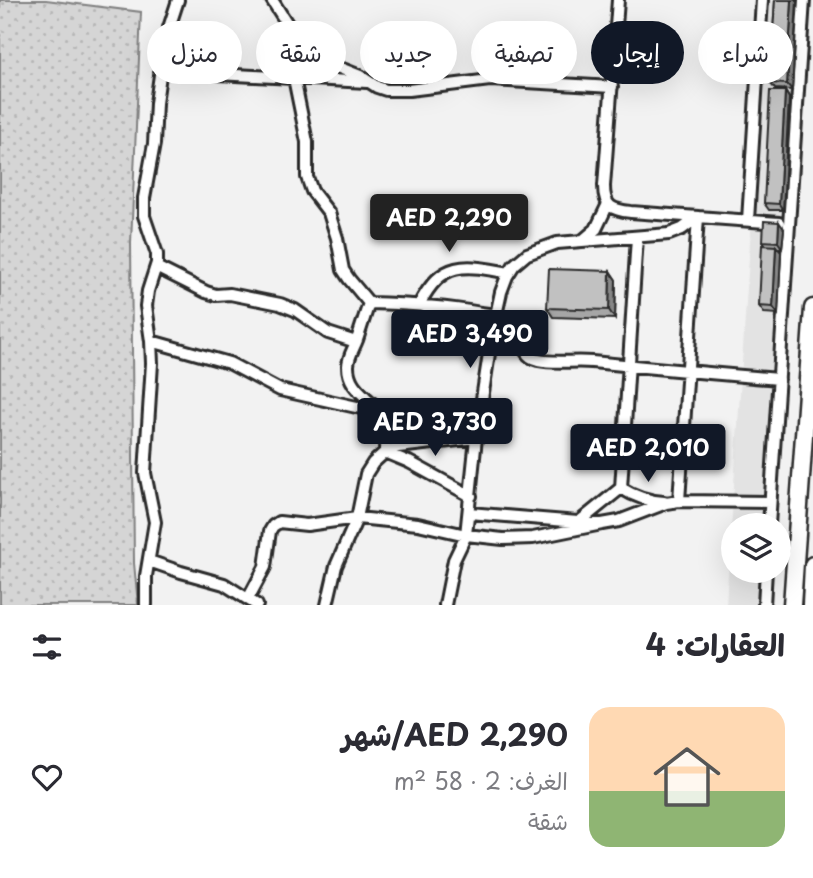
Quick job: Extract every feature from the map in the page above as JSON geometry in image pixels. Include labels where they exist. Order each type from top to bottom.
[{"type":"highway","points":[[792,605],[813,308]]},
{"type":"highway","points":[[800,484],[806,491],[803,529],[806,533],[813,534]]},
{"type":"highway","points":[[811,605],[813,565]]},
{"type":"street","points":[[171,21],[178,0]]},
{"type":"street","points":[[272,0],[285,21]]},
{"type":"street","points":[[618,0],[604,186],[608,204],[621,211],[789,223]]},
{"type":"street","points":[[748,220],[762,0]]},
{"type":"street","points":[[770,513],[804,0]]},
{"type":"street","points":[[457,84],[490,80],[612,87]]},
{"type":"street","points":[[146,605],[146,584],[155,522],[145,472],[152,341],[146,306],[157,254],[144,208],[154,144],[159,84]]},
{"type":"street","points":[[295,84],[307,142],[307,177],[312,191],[329,213],[343,270],[369,303],[458,308],[511,319],[520,325],[525,333],[524,348],[527,355],[536,359],[589,361],[629,367],[779,379]]},
{"type":"street","points":[[372,84],[396,91],[456,84]]},
{"type":"street","points":[[582,241],[596,229],[608,204]]},
{"type":"street","points":[[445,605],[454,560],[466,535],[476,438],[496,315],[509,272],[527,254],[557,243],[669,234],[682,229],[698,217]]},
{"type":"street","points":[[679,501],[698,217]]},
{"type":"street","points":[[579,522],[621,488],[637,237]]},
{"type":"street","points":[[156,267],[206,292],[216,295],[230,294],[287,307],[328,333],[356,342]]},
{"type":"street","points":[[419,305],[428,288],[439,276],[449,271],[465,267],[509,272]]},
{"type":"street","points":[[369,303],[348,362],[349,373],[358,391],[373,404],[383,419],[386,432],[385,452]]},
{"type":"street","points":[[152,341],[229,363],[280,390],[361,408],[383,419]]},
{"type":"street","points":[[327,605],[337,566],[357,517],[366,474],[373,463],[385,452],[398,447],[476,438]]},
{"type":"street","points":[[385,452],[410,462],[471,496]]},
{"type":"street","points":[[621,488],[634,496],[666,503]]},
{"type":"street","points":[[149,561],[224,584],[253,602],[265,567],[270,531],[279,522],[307,525],[357,517],[418,524],[466,535],[503,539],[533,538],[619,521],[666,503],[679,501],[771,502]]},
{"type":"street","points":[[469,513],[602,524]]},
{"type":"street","points":[[764,605],[765,583]]},
{"type":"shaded area","points":[[0,0],[46,0],[141,12],[131,243],[134,563],[138,605],[0,605]]},
{"type":"shaded area","points":[[766,0],[802,0],[767,513],[732,513],[760,84],[793,84],[793,21],[765,21]]},
{"type":"shaded area","points":[[727,583],[762,583],[760,605],[726,605]]},
{"type":"building","points":[[775,0],[792,0],[791,21],[774,21]]},
{"type":"building","points":[[770,91],[785,91],[779,204],[764,203]]},
{"type":"building","points":[[764,221],[779,222],[778,242],[763,241]]},
{"type":"building","points":[[762,245],[776,246],[773,307],[759,306]]},
{"type":"building","points":[[549,269],[610,271],[609,310],[547,308]]}]
